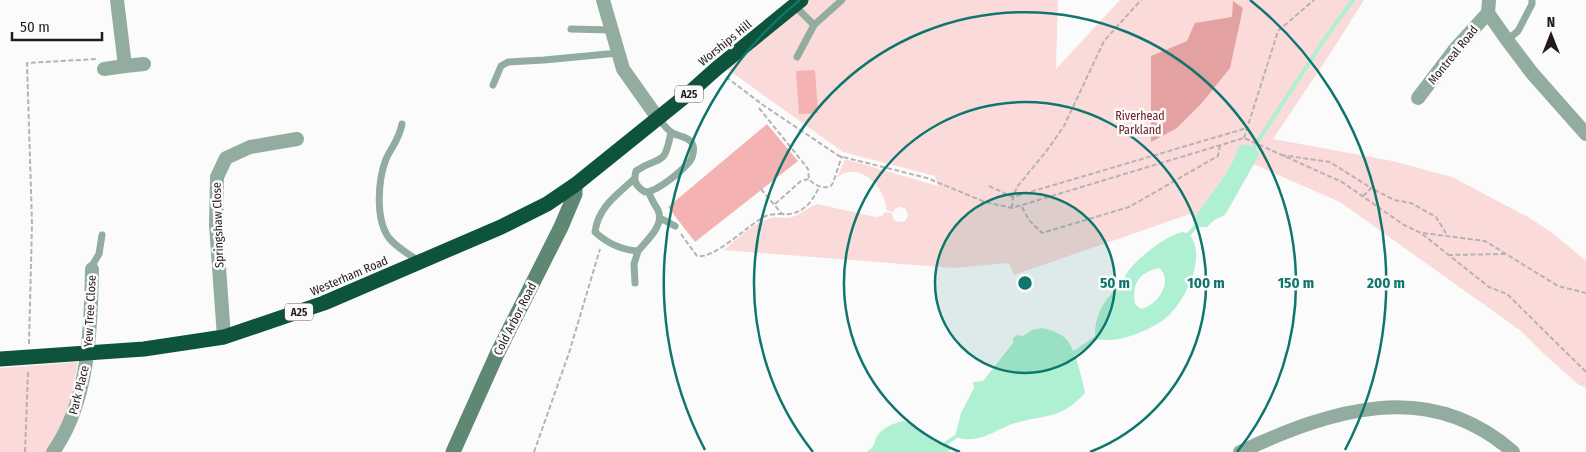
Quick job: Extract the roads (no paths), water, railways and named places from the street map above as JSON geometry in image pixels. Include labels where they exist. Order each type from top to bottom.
[{"type":"highway","name":"Worships Hill","points":[[575,185],[798,3]]},
{"type":"highway","name":"Westerham Road","points":[[0,359],[144,349],[224,337],[324,303],[420,262],[547,204],[575,185]]},
{"type":"main road","name":"Cold Arbor Road","points":[[453,452],[497,354],[561,228],[575,194],[575,185]]},
{"type":"street","points":[[117,0],[125,66]]},
{"type":"street","points":[[604,0],[623,69],[657,117]]},
{"type":"street","name":"Montreal Road","points":[[1418,98],[1488,6],[1507,40],[1532,73],[1586,134]]},
{"type":"street","points":[[104,69],[144,64]]},
{"type":"street","name":"Springshaw Close","points":[[224,337],[216,226],[217,177],[226,158],[250,147],[297,139]]},
{"type":"street","name":"Yew Tree Close","points":[[87,353],[90,334],[92,269]]},
{"type":"street","name":"Park Place","points":[[53,452],[62,439],[74,414],[87,353]]},
{"type":"street","points":[[1240,452],[1313,422],[1353,412],[1398,407],[1420,408],[1445,413],[1468,421],[1491,434],[1513,452]]},
{"type":"lane","points":[[797,57],[814,25],[842,0]]},
{"type":"lane","points":[[1507,40],[1518,31],[1532,4],[1532,0]]},
{"type":"lane","points":[[798,3],[814,25]]},
{"type":"lane","points":[[571,29],[611,30]]},
{"type":"lane","points":[[493,85],[500,66],[508,62],[618,53]]},
{"type":"lane","points":[[657,117],[671,132],[687,138],[692,143],[694,150],[691,160],[673,176],[650,192],[645,192],[637,187],[634,179],[636,171],[663,158],[668,151],[671,132]]},
{"type":"lane","points":[[402,124],[398,139],[386,158],[382,170],[380,207],[388,236],[395,244],[420,262]]},
{"type":"lane","points":[[634,179],[609,200],[596,224],[595,232],[603,239],[629,250],[638,251]]},
{"type":"lane","points":[[635,283],[634,264],[638,251],[657,228],[660,218],[651,202],[650,192]]},
{"type":"lane","points":[[660,218],[675,226]]},
{"type":"lane","points":[[92,269],[99,254],[102,235]]},
{"type":"waterway","points":[[1254,147],[1326,37],[1353,0]]},
{"type":"waterway","points":[[1189,234],[1196,226]]},
{"type":"waterway","points":[[1073,354],[1096,338]]},
{"type":"waterway","points":[[944,445],[955,437]]},
{"type":"park label","name":"Riverhead Parkland","points":[[1140,123]]}]
